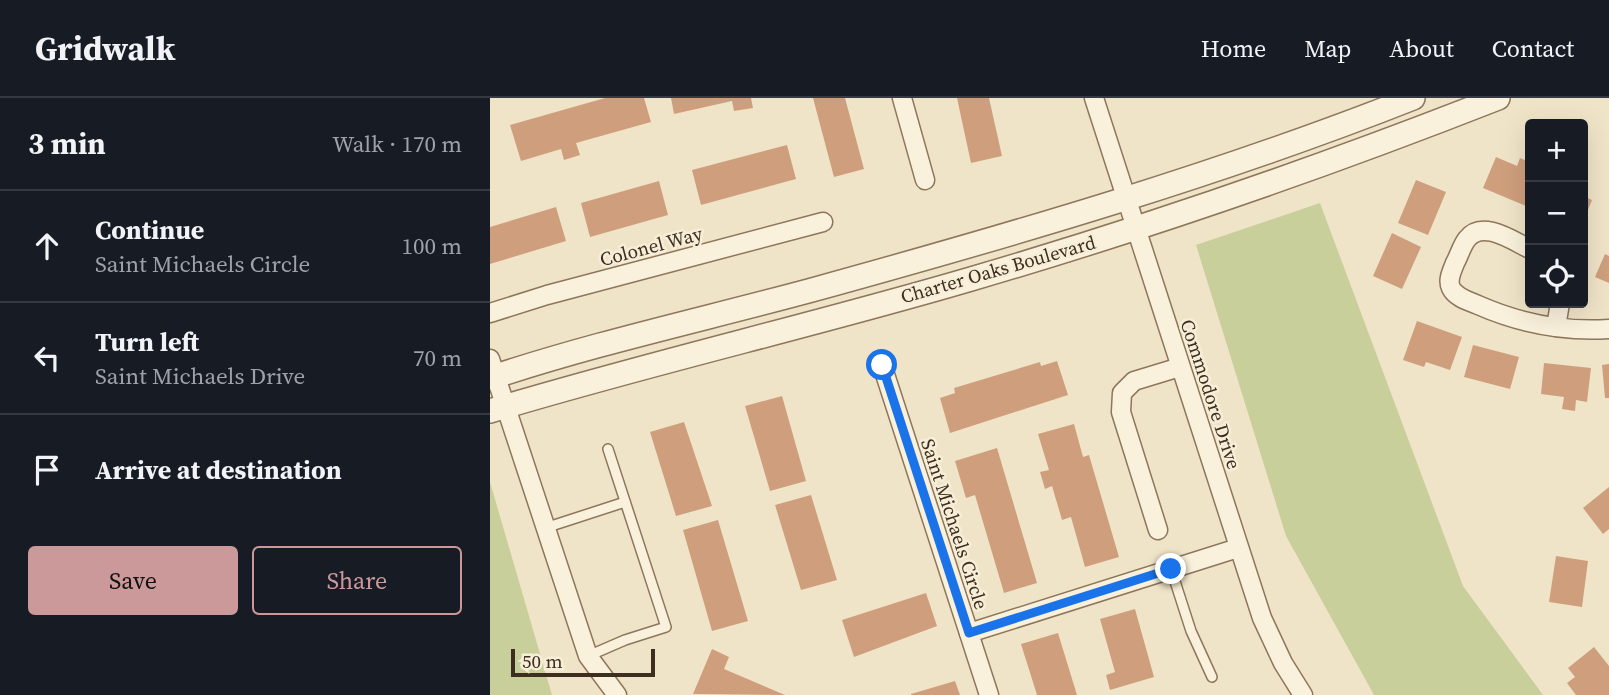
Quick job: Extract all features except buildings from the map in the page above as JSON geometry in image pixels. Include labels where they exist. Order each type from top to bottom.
[{"type":"street","points":[[902,98],[925,180]]},
{"type":"street","name":"Commodore Drive","points":[[1094,98],[1262,618],[1283,663],[1303,695]]},
{"type":"street","name":"Charter Oaks Boulevard","points":[[492,372],[968,247],[1126,199],[1413,98]]},
{"type":"street","name":"Charter Oaks Boulevard","points":[[498,409],[662,361],[969,279],[1136,228],[1395,139],[1498,98]]},
{"type":"street","name":"Colonel Way","points":[[490,313],[547,295],[823,222]]},
{"type":"street","points":[[1525,247],[1493,232],[1479,231],[1467,238],[1449,276],[1451,289],[1460,298],[1532,323],[1556,327],[1609,329]]},
{"type":"street","points":[[1556,327],[1559,308]]},
{"type":"street","name":"Saint Michaels Circle","points":[[882,365],[989,695]]},
{"type":"street","points":[[1158,530],[1121,412],[1122,393],[1134,381],[1180,367]]},
{"type":"street","points":[[492,372],[498,409],[545,528],[588,656],[617,695]]},
{"type":"street","points":[[969,633],[1238,548]]},
{"type":"lane","points":[[588,656],[625,640],[666,627],[608,449]]},
{"type":"lane","points":[[545,528],[625,502]]},
{"type":"lane","points":[[1171,569],[1191,631],[1212,677]]},
{"type":"green space","points":[[1320,203],[1463,586],[1543,695],[1374,695],[1286,536],[1196,245]]},
{"type":"green space","points":[[490,482],[552,695],[490,695]]},
{"type":"route","points":[[882,365],[969,633],[1171,569]]}]
